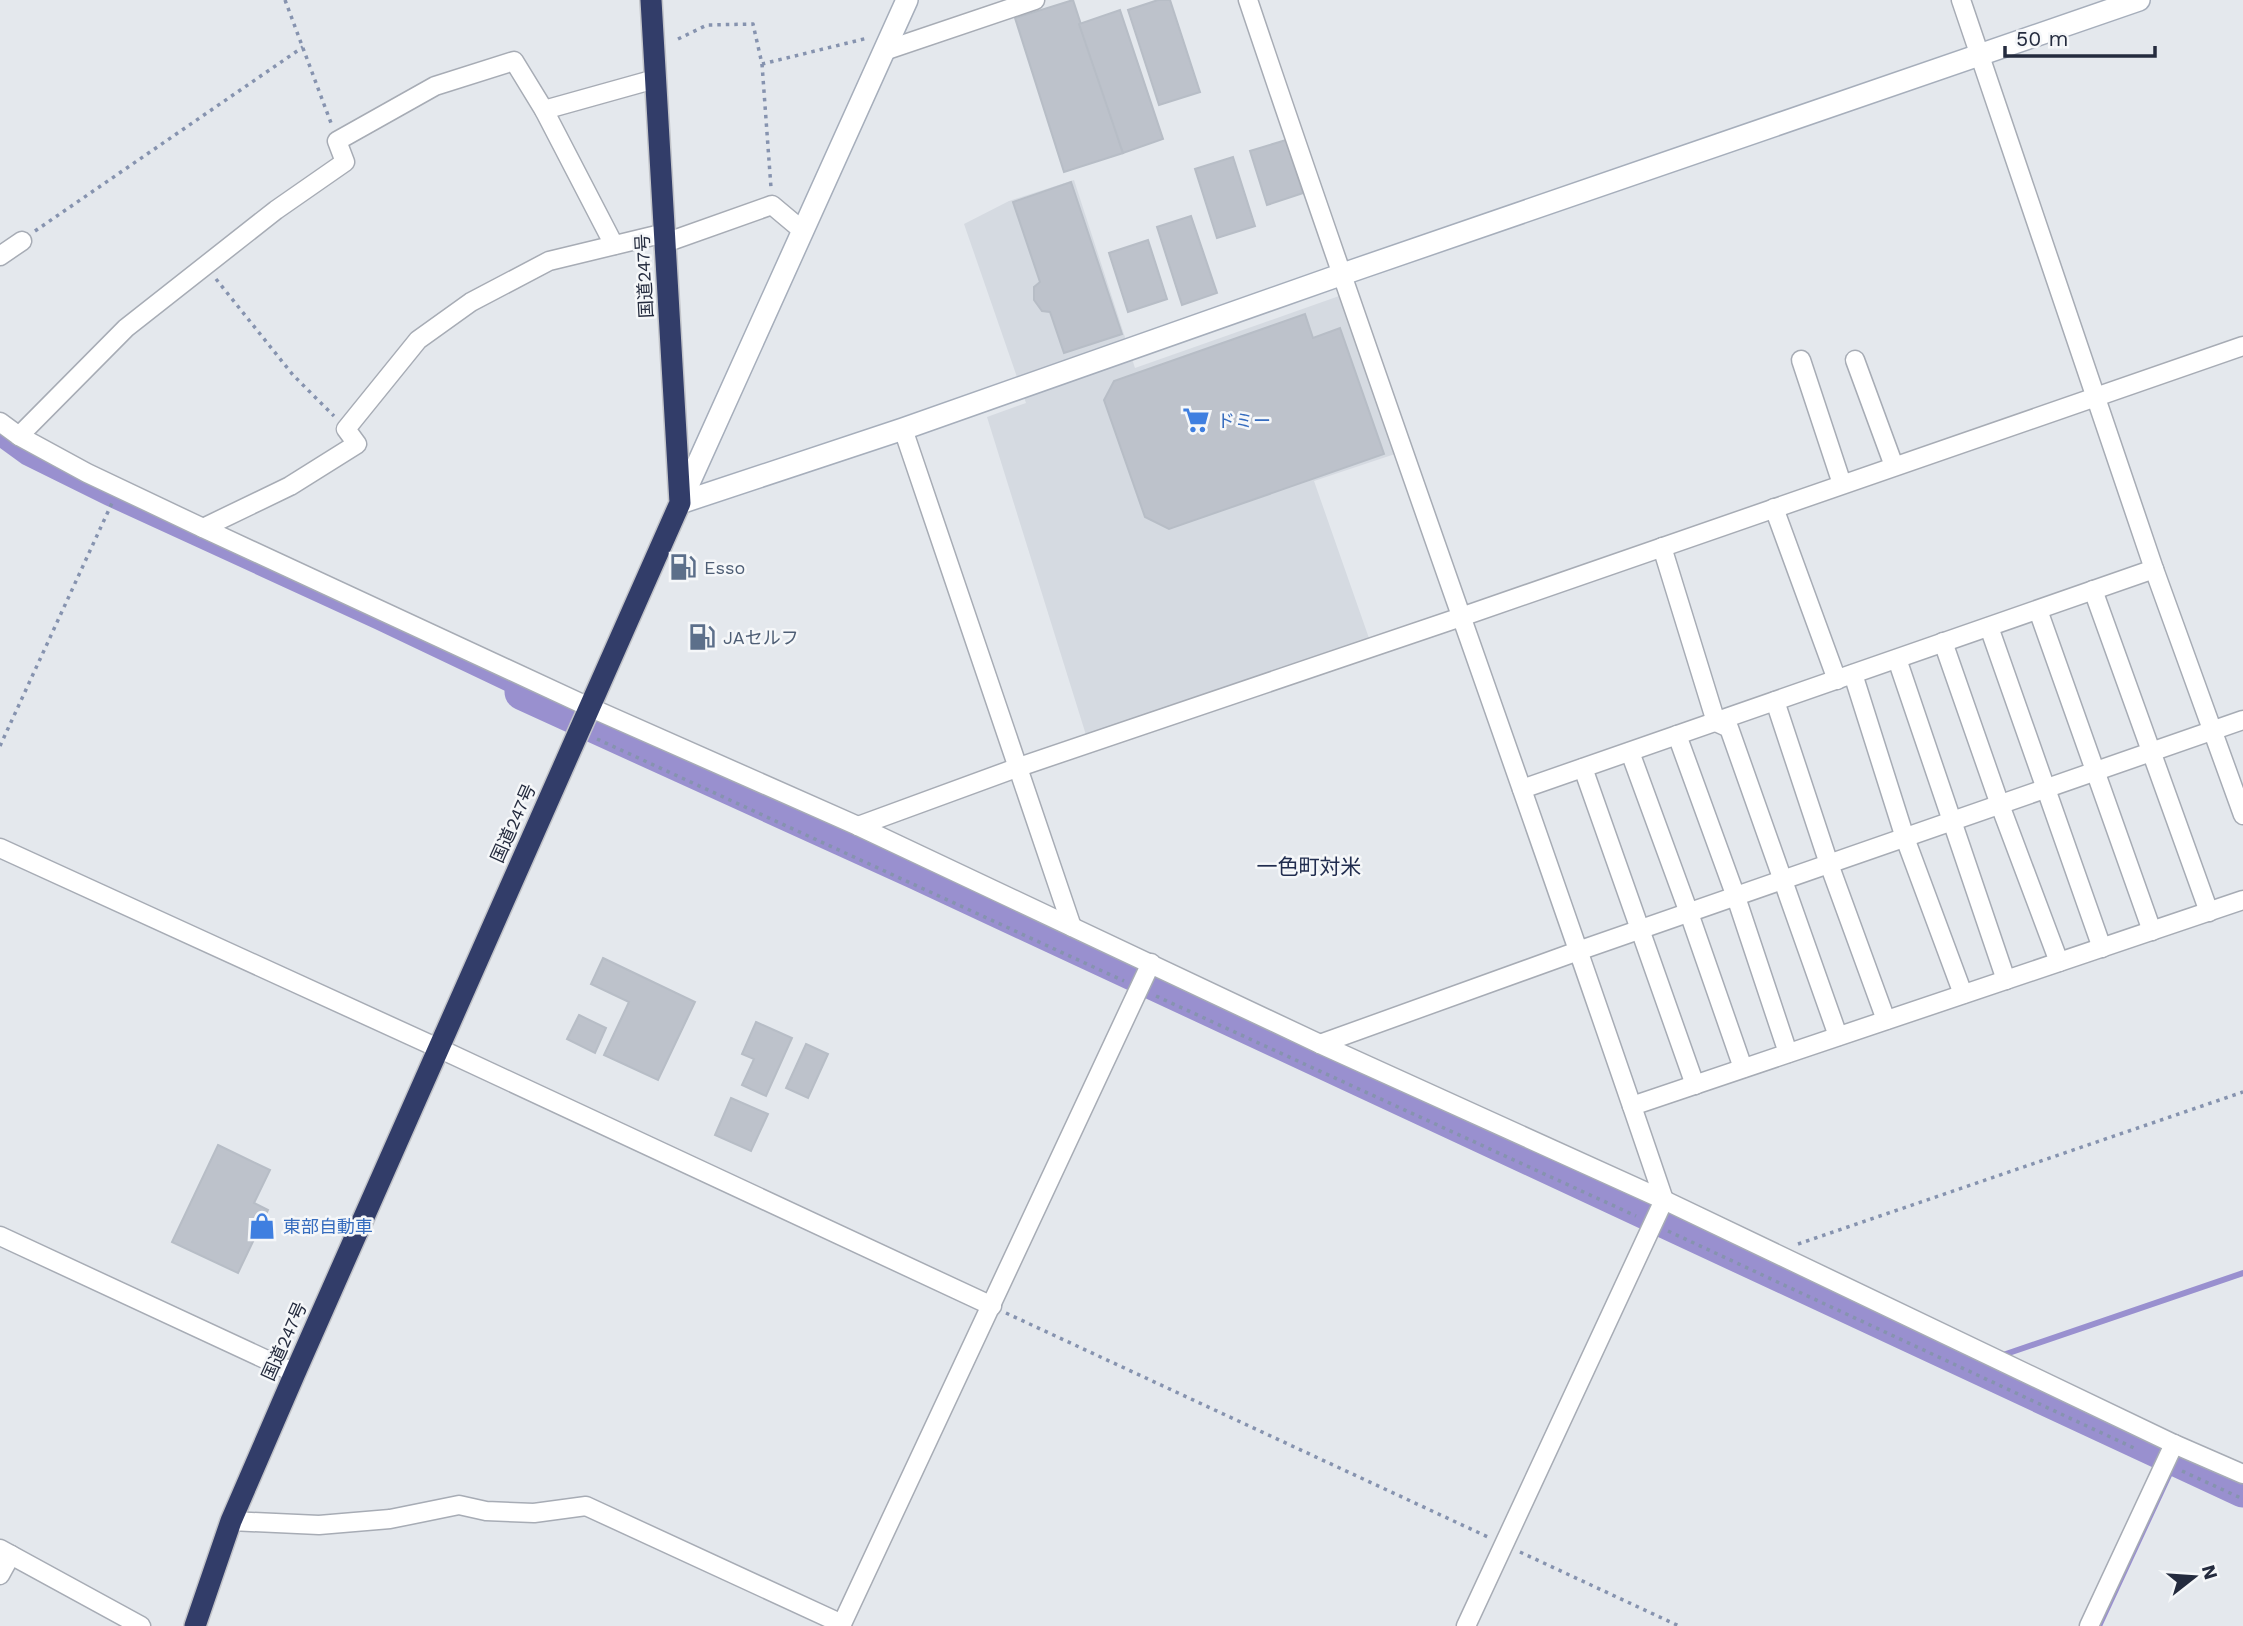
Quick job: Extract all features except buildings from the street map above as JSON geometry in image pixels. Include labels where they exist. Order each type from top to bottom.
[{"type":"highway","name":"国道247号","points":[[195,1626],[231,1521],[680,503],[651,0]]},
{"type":"street","points":[[680,503],[907,0]]},
{"type":"street","points":[[888,42],[1035,0]]},
{"type":"street","points":[[1248,0],[1340,275],[1664,1200],[1656,1225],[1466,1626]]},
{"type":"street","points":[[1961,0],[2154,569],[2243,815]]},
{"type":"street","points":[[680,503],[903,429],[1340,275],[2139,0]]},
{"type":"street","points":[[19,436],[126,328],[276,210],[345,162],[337,141],[435,86],[514,61],[544,110],[614,245]]},
{"type":"street","points":[[544,110],[656,79]]},
{"type":"street","points":[[203,528],[290,486],[357,444],[346,429],[418,340],[471,302],[549,261],[614,245],[665,238],[772,205],[803,231]]},
{"type":"street","points":[[0,256],[22,240]]},
{"type":"street","points":[[858,826],[1019,767],[1461,617],[2243,345]]},
{"type":"street","points":[[1801,360],[1842,484]]},
{"type":"street","points":[[1856,360],[1894,466]]},
{"type":"street","points":[[0,422],[19,436],[119,489],[590,707],[858,826],[1320,1044],[1664,1200],[2174,1444],[2235,1463],[2243,1474]]},
{"type":"street","points":[[903,429],[1072,927]]},
{"type":"street","points":[[1774,508],[1845,677],[1963,994]]},
{"type":"street","points":[[1662,547],[1716,722],[1729,728],[1838,1037]]},
{"type":"street","points":[[1522,789],[2154,569]]},
{"type":"street","points":[[2093,590],[2209,912]]},
{"type":"street","points":[[2038,610],[2152,931]]},
{"type":"street","points":[[1990,627],[2102,948]]},
{"type":"street","points":[[1944,642],[2000,805],[2059,962]]},
{"type":"street","points":[[1897,659],[2006,980]]},
{"type":"street","points":[[1774,701],[1829,864],[1886,1020]]},
{"type":"street","points":[[1320,1044],[1578,951],[2243,720]]},
{"type":"street","points":[[1677,736],[1736,897],[1788,1053]]},
{"type":"street","points":[[1630,752],[1743,1068]]},
{"type":"street","points":[[1583,768],[1695,1085]]},
{"type":"street","points":[[0,848],[440,1048],[992,1306]]},
{"type":"street","points":[[1632,1106],[2243,900]]},
{"type":"street","points":[[231,1521],[319,1525],[390,1519],[459,1505],[486,1511],[534,1513],[586,1506],[841,1625],[1151,963]]},
{"type":"street","points":[[0,1236],[295,1373]]},
{"type":"street","points":[[2089,1626],[2171,1465],[2174,1444]]},
{"type":"street","points":[[0,1575],[6,1552],[141,1626]]},
{"type":"path","points":[[285,0],[337,141]]},
{"type":"path","points":[[678,39],[707,25],[753,24],[762,64],[772,205]]},
{"type":"path","points":[[762,64],[888,42]]},
{"type":"path","points":[[22,240],[303,47]]},
{"type":"path","points":[[205,266],[293,375],[346,429]]},
{"type":"path","points":[[0,747],[119,489]]},
{"type":"path","points":[[579,730],[1656,1225],[2243,1499]]},
{"type":"path","points":[[1773,1252],[2243,1092]]},
{"type":"path","points":[[992,1306],[1679,1626]]},
{"type":"shaded area","points":[[1074,180],[1135,368],[1342,295],[1395,454],[1314,481],[1370,641],[1086,735],[987,417],[1026,403],[964,224],[1009,201]]},
{"type":"shaded area","points":[[0,431],[53,465],[109,493],[571,707],[566,720],[22,464],[0,448]]},
{"type":"waterway","points":[[523,692],[916,871],[2243,1489]]},
{"type":"waterway","points":[[2000,1356],[2243,1273]]},
{"type":"waterway","points":[[1976,1365],[1990,1360]]},
{"type":"waterway","points":[[2099,1626],[2177,1458]]},
{"type":"place","name":"ドミー","points":[[1196,420]]},
{"type":"place","name":"Esso","points":[[683,567]]},
{"type":"place","name":"JAセルフ","points":[[702,637]]},
{"type":"place","name":"東部自動車","points":[[262,1226]]},
{"type":"district","name":"一色町対米","points":[[1309,866]]}]
